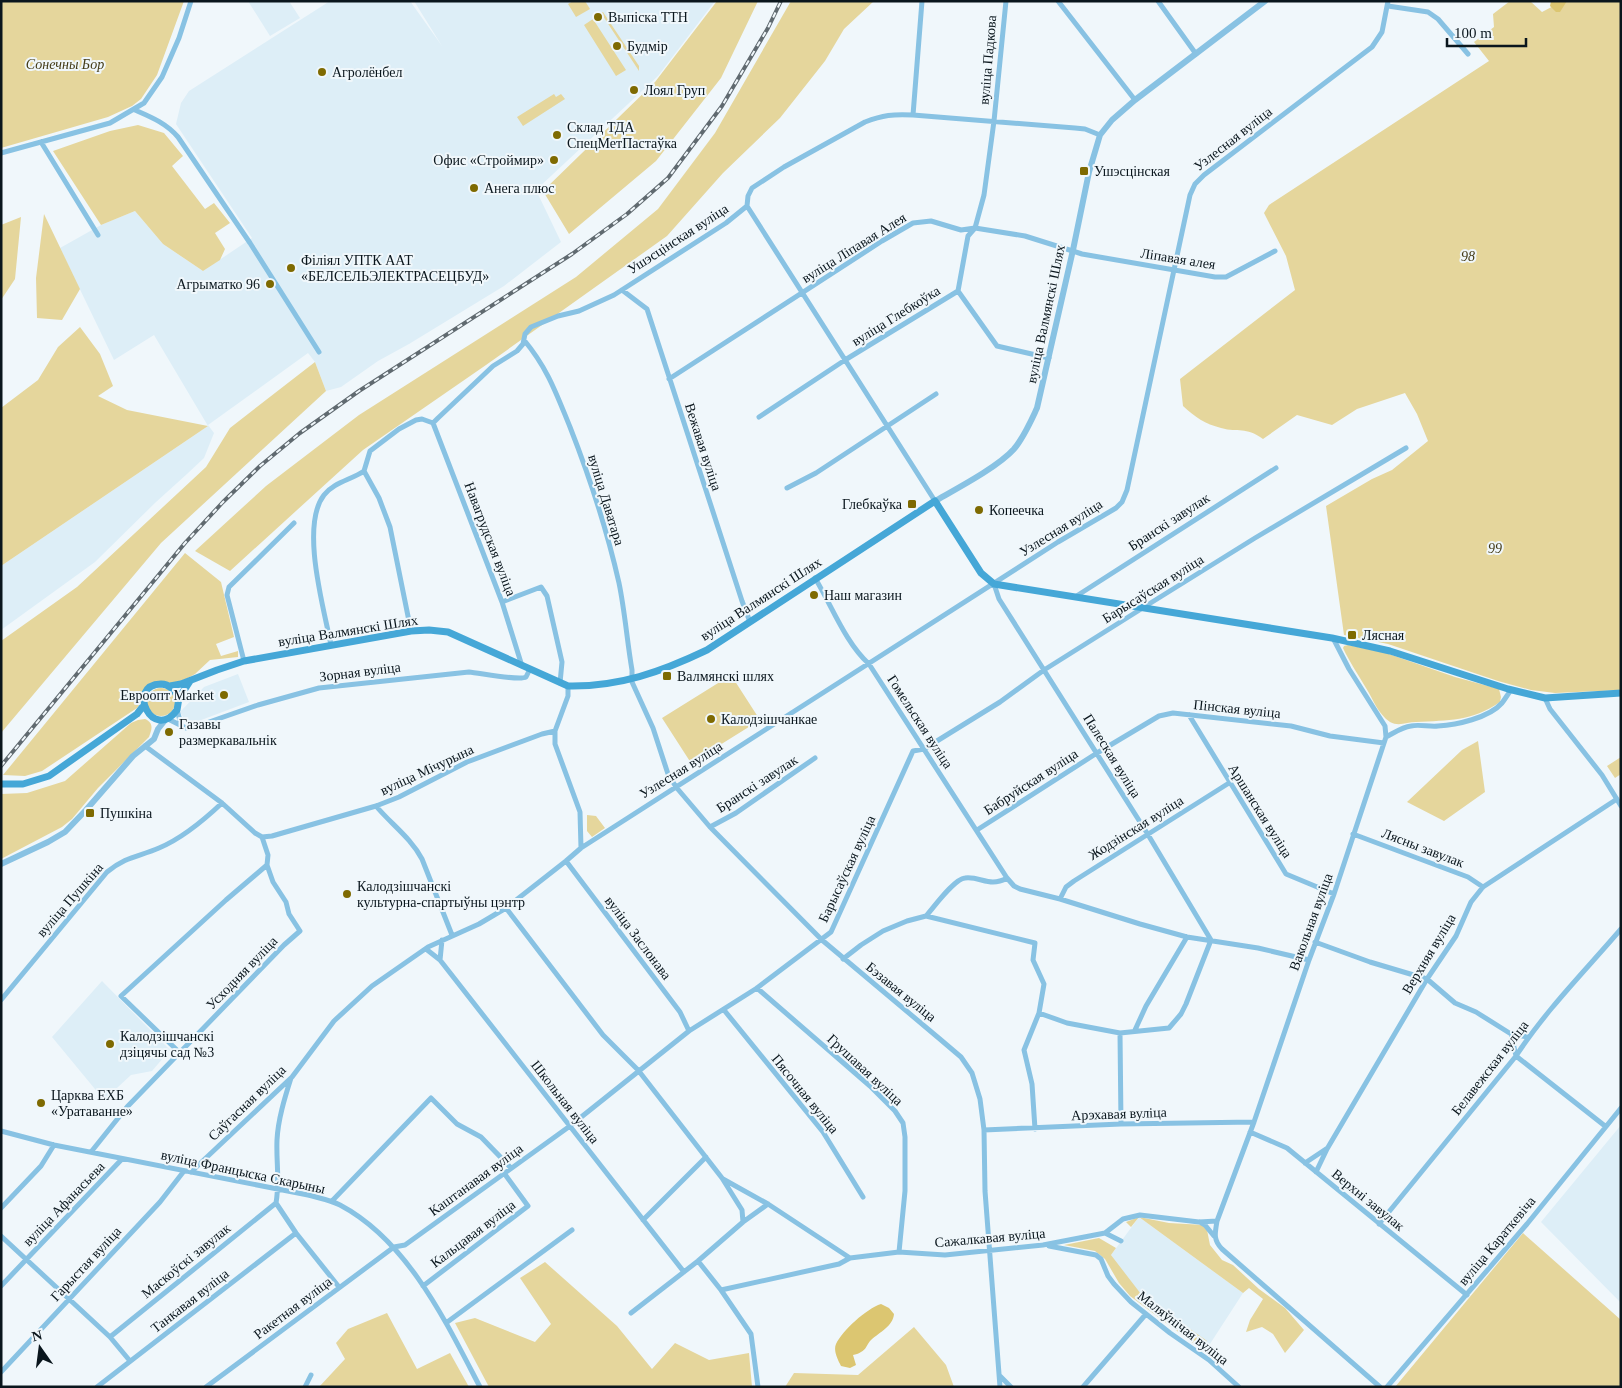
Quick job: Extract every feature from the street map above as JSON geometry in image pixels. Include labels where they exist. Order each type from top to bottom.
[{"type":"main road","points":[[935,501],[981,573],[994,584],[1332,638],[1390,651],[1510,690],[1545,698],[1621,693]]},
{"type":"main road","name":"вуліца Валмянскі Шлях","points":[[170,686],[190,681],[244,661],[411,631],[430,630],[448,632],[568,686],[598,685],[632,679],[666,669],[707,650],[935,501]]},
{"type":"main road","points":[[178,698],[190,681]]},
{"type":"main road","points":[[1,784],[23,784],[49,776],[137,714],[144,705],[145,695],[151,688],[160,684],[170,686],[175,691],[178,698],[177,710],[167,719],[137,714]]},
{"type":"main road","points":[[144,705],[151,716]]},
{"type":"street","points":[[1,153],[110,123],[144,103],[162,77],[179,38],[191,1]]},
{"type":"street","points":[[913,115],[922,1]]},
{"type":"street","name":"вуліца Падкова","points":[[958,291],[968,236],[975,228],[984,195],[994,121],[1006,1]]},
{"type":"street","points":[[1058,1],[1135,100]]},
{"type":"street","points":[[1158,1],[1196,54]]},
{"type":"street","name":"вуліца Валмянскі Шлях","points":[[935,501],[965,484],[1013,451],[1026,433],[1037,408],[1089,172],[1100,135],[1112,120],[1135,100],[1265,1]]},
{"type":"street","points":[[1388,4],[1428,12],[1438,19],[1468,54]]},
{"type":"street","name":"Узлесная вуліца","points":[[581,848],[1058,542],[1116,508],[1122,502],[1127,490],[1190,195],[1195,184],[1212,169],[1372,48],[1382,32],[1388,4]]},
{"type":"street","points":[[135,110],[162,122],[178,138],[250,243],[318,352]]},
{"type":"street","name":"Ушэсцінская вуліца","points":[[433,423],[493,366],[517,351],[528,330],[536,324],[579,311],[614,295],[711,233],[747,206],[748,196],[752,188],[814,150],[878,117],[891,114],[994,121],[1085,129],[1100,135]]},
{"type":"street","points":[[41,142],[98,235]]},
{"type":"street","name":"вуліца Глебкоўка","points":[[747,206],[935,501]]},
{"type":"street","name":"вуліца Ліпавая Алея","points":[[669,378],[882,241],[913,224],[931,221],[961,230],[975,228],[1024,236],[1073,250]]},
{"type":"street","name":"Ліпавая алея","points":[[1073,250],[1082,254],[1226,277],[1275,251]]},
{"type":"street","name":"Вежавая вуліца","points":[[622,290],[647,309],[750,622]]},
{"type":"street","points":[[958,291],[997,346],[1049,358]]},
{"type":"street","name":"вуліца Глебкоўка","points":[[759,417],[845,360],[958,291]]},
{"type":"street","name":"вуліца Даватара","points":[[524,340],[539,358],[549,376],[582,457],[597,502],[619,584],[632,679]]},
{"type":"street","points":[[788,488],[816,473],[936,394]]},
{"type":"street","points":[[411,631],[390,527],[379,498],[364,471],[370,450],[399,429],[416,420],[422,419],[433,423]]},
{"type":"street","name":"Навагрудская вуліца","points":[[433,423],[502,602],[522,666]]},
{"type":"street","name":"Барысаўская вуліца","points":[[914,751],[924,749],[1000,702],[1044,670],[1255,538],[1406,448]]},
{"type":"street","name":"Бранскі завулак","points":[[1075,596],[1276,468]]},
{"type":"street","points":[[331,645],[317,574],[314,544],[315,516],[319,503],[329,490],[364,471]]},
{"type":"street","points":[[244,661],[227,595],[229,587],[294,523]]},
{"type":"street","name":"Гомельская вуліца","points":[[816,578],[839,622],[869,664],[1007,878]]},
{"type":"street","name":"Палеская вуліца","points":[[994,584],[999,599],[1147,833],[1211,940]]},
{"type":"street","points":[[502,602],[541,588],[547,596],[562,662],[560,684]]},
{"type":"street","points":[[1332,638],[1385,726],[1386,737],[1412,725],[1420,727],[1438,726],[1469,721],[1502,704],[1510,690]]},
{"type":"street","name":"Зорная вуліца","points":[[181,724],[186,728],[192,728],[258,705],[328,686],[469,672],[492,674],[520,680],[526,677],[530,669]]},
{"type":"street","name":"Бэзавая вуліца","points":[[632,679],[653,728],[668,774],[676,787],[710,826],[822,940],[941,1040],[961,1058],[972,1073],[984,1130],[986,1191],[1000,1387]]},
{"type":"street","points":[[568,686],[568,696],[555,731],[555,744],[580,812],[581,848]]},
{"type":"street","points":[[1545,698],[1550,709],[1602,775],[1621,806]]},
{"type":"street","points":[[177,710],[181,724]]},
{"type":"street","name":"Пінская вуліца","points":[[1097,753],[1158,716],[1173,713],[1291,726],[1330,736],[1384,743]]},
{"type":"street","name":"Аршанская вуліца","points":[[1189,715],[1286,874],[1334,894]]},
{"type":"street","points":[[151,716],[158,730]]},
{"type":"street","points":[[1,864],[65,832],[133,756],[154,739],[158,730],[167,719],[181,724]]},
{"type":"street","name":"вуліца Мічурына","points":[[262,838],[376,806],[467,762],[555,731]]},
{"type":"street","name":"Вакольная вуліца","points":[[1217,1221],[1254,1122],[1308,960],[1334,894],[1386,737]]},
{"type":"street","name":"Барысаўская вуліца","points":[[822,940],[831,932],[918,739]]},
{"type":"street","points":[[145,746],[222,803],[262,838],[268,855],[267,865],[121,996],[180,1053]]},
{"type":"street","name":"Бабруйская вуліца","points":[[977,830],[1097,753]]},
{"type":"street","name":"Бранскі завулак","points":[[710,826],[736,813],[815,758]]},
{"type":"street","name":"Жодзінская вуліца","points":[[1060,899],[1066,887],[1074,881],[1147,833],[1230,783]]},
{"type":"street","name":"Верхняя вуліца","points":[[1316,1172],[1327,1149],[1427,979],[1456,936],[1471,902],[1482,887],[1617,799]]},
{"type":"street","name":"вуліца Пушкіна","points":[[1,1000],[107,872],[124,860],[160,848],[190,830],[222,803]]},
{"type":"street","points":[[376,806],[416,847],[452,935]]},
{"type":"street","name":"Лясны завулак","points":[[1353,834],[1468,877],[1482,887]]},
{"type":"street","name":"Саўгасная вуліца","points":[[191,1172],[292,1077],[334,1021],[372,986],[426,948],[479,924],[506,908],[566,862],[581,848]]},
{"type":"street","name":"вуліца Заслонава","points":[[566,862],[680,1012],[689,1031]]},
{"type":"street","name":"Усходняя вуліца","points":[[91,1152],[127,1108],[284,945],[300,931],[289,914],[286,902],[273,882],[267,865]]},
{"type":"street","points":[[843,959],[883,931],[926,916],[958,881],[966,878],[991,883],[1001,882],[1007,878],[1020,890],[1060,899],[1187,937],[1258,948],[1308,960]]},
{"type":"street","points":[[506,908],[603,1035],[638,1070],[722,1178],[742,1210],[743,1222]]},
{"type":"street","points":[[926,916],[1035,943],[1033,960],[1044,984],[1040,1013],[1024,1050],[1032,1084],[1035,1129]]},
{"type":"street","name":"Белавежская вуліца","points":[[1380,1224],[1516,1056],[1528,1037],[1574,981],[1621,929]]},
{"type":"street","points":[[1134,1030],[1187,937]]},
{"type":"street","points":[[440,960],[442,940]]},
{"type":"street","points":[[570,1126],[689,1031],[757,988],[822,940]]},
{"type":"street","points":[[1040,1013],[1068,1023],[1120,1032],[1169,1028],[1181,1014],[1211,940]]},
{"type":"street","points":[[1315,942],[1370,962],[1427,979],[1455,1003],[1476,1012],[1510,1034],[1528,1037]]},
{"type":"street","name":"Школьная вуліца","points":[[426,948],[440,960],[684,1272]]},
{"type":"street","name":"Грушавая вуліца","points":[[757,988],[870,1086],[895,1111],[903,1123],[905,1137],[905,1191],[899,1252]]},
{"type":"street","name":"Пясочная вуліца","points":[[724,1010],[823,1132],[863,1197]]},
{"type":"street","points":[[1120,1032],[1121,1124]]},
{"type":"street","points":[[1510,1034],[1516,1056],[1605,1126]]},
{"type":"street","points":[[292,1077],[280,1119],[277,1139],[279,1188],[276,1202],[296,1233],[339,1287]]},
{"type":"street","points":[[332,1201],[431,1098],[456,1124],[481,1137],[510,1168]]},
{"type":"street","name":"вуліца Караткевіча","points":[[1388,1387],[1527,1224],[1621,1108]]},
{"type":"street","name":"Арэхавая вуліца","points":[[984,1130],[1121,1124],[1254,1122]]},
{"type":"street","name":"Каштанавая вуліца","points":[[394,1247],[405,1245],[570,1126]]},
{"type":"street","name":"вуліца Францыска Скарыны","points":[[1,1131],[54,1145],[279,1188],[332,1201],[361,1218],[394,1247],[423,1286],[446,1323],[480,1387]]},
{"type":"street","name":"Верхні завулак","points":[[1250,1132],[1287,1148],[1467,1295]]},
{"type":"street","points":[[1,1208],[41,1166],[54,1145]]},
{"type":"street","points":[[1305,1163],[1327,1149]]},
{"type":"street","points":[[643,1220],[706,1157]]},
{"type":"street","name":"вуліца Афанасьева","points":[[1,1286],[122,1159]]},
{"type":"street","name":"Гарыстая вуліца","points":[[1,1372],[160,1202],[184,1171]]},
{"type":"street","name":"Кальцавая вуліца","points":[[423,1286],[528,1206],[504,1173]]},
{"type":"street","points":[[722,1178],[768,1204],[850,1258]]},
{"type":"street","name":"Маскоўскі завулак","points":[[110,1337],[276,1202]]},
{"type":"street","points":[[631,1313],[768,1204]]},
{"type":"street","name":"Сажалкавая вуліца","points":[[721,1290],[839,1264],[850,1258],[899,1252],[945,1255],[1043,1245],[1105,1233],[1123,1219],[1140,1215],[1199,1222],[1217,1221]]},
{"type":"street","points":[[1214,1236],[1217,1221]]},
{"type":"street","points":[[1199,1222],[1206,1225],[1222,1249],[1380,1387]]},
{"type":"street","points":[[446,1323],[572,1230]]},
{"type":"street","name":"Танкавая вуліца","points":[[97,1387],[296,1233]]},
{"type":"street","points":[[1105,1233],[1121,1241]]},
{"type":"street","points":[[1,1236],[110,1337],[130,1361]]},
{"type":"street","name":"Маляўнічая вуліца","points":[[1043,1245],[1096,1255],[1100,1258],[1108,1276],[1131,1302],[1170,1333],[1209,1360],[1237,1386]]},
{"type":"street","name":"Ракетная вуліца","points":[[206,1387],[394,1247]]},
{"type":"street","points":[[698,1261],[721,1290],[751,1334],[758,1387]]},
{"type":"street","points":[[1082,1387],[1146,1314]]},
{"type":"street","points":[[305,1387],[311,1375]]},
{"type":"street","points":[[1000,1376],[1011,1387]]},
{"type":"shaded area","points":[[248,1],[289,1],[300,18],[270,36]]},
{"type":"shaded area","points":[[330,1],[410,1],[442,46],[414,1],[715,1],[658,76],[536,190],[561,242],[504,286],[378,361],[341,387],[326,391],[315,362],[308,353],[208,425],[214,433],[204,458],[95,562],[1,630],[1,566],[208,426],[154,335],[114,360],[60,248],[101,225],[135,211],[163,244],[203,271],[252,238],[176,124],[181,103],[189,91]]},
{"type":"shaded area","points":[[1551,1],[1567,1],[1560,12],[1556,12],[1550,6]]},
{"type":"shaded area","points":[[238,674],[249,702],[188,725],[180,712],[204,687]]},
{"type":"shaded area","name":"Калодзішчанскі дзіцячы сад №3","points":[[102,981],[170,1050],[152,1071],[131,1075],[104,1100],[52,1037]]},
{"type":"shaded area","points":[[1621,1125],[1621,1303],[1541,1222]]},
{"type":"shaded area","points":[[1139,1217],[1243,1293],[1208,1347],[1132,1291],[1111,1255]]},
{"type":"shaded area","points":[[881,1304],[889,1308],[894,1314],[891,1322],[871,1340],[863,1351],[853,1355],[856,1365],[850,1368],[841,1366],[835,1350],[839,1338],[862,1315]]},
{"type":"green space","name":"Сонечны Бор","points":[[1,1],[184,1],[157,75],[141,99],[132,106],[108,117],[1,148]]},
{"type":"green space","points":[[573,1],[585,1],[590,9],[576,17],[568,4]]},
{"type":"green space","points":[[717,1],[758,1],[721,78],[656,161],[569,234],[543,191],[655,82]]},
{"type":"green space","points":[[791,1],[874,1],[844,29],[825,61],[780,118],[723,173],[667,236],[363,450],[230,571],[195,551],[266,486],[359,415],[576,277],[658,209],[715,133]]},
{"type":"green space","name":"98","points":[[1510,1],[1530,1],[1542,12],[1563,1],[1621,1],[1621,690],[1555,693],[1531,690],[1498,681],[1388,644],[1344,635],[1326,506],[1372,479],[1392,470],[1428,441],[1417,414],[1405,393],[1357,409],[1332,425],[1297,415],[1263,439],[1251,432],[1227,429],[1205,422],[1183,406],[1180,379],[1295,290],[1286,256],[1264,213],[1269,205],[1489,61],[1474,42],[1494,27],[1493,14]]},
{"type":"green space","points":[[603,12],[639,66],[639,71],[601,13]]},
{"type":"green space","points":[[593,19],[626,70],[616,76],[584,25]]},
{"type":"green space","points":[[554,94],[556,97],[561,94],[565,99],[523,126],[517,117]]},
{"type":"green space","points":[[138,125],[164,133],[183,156],[172,166],[205,209],[214,203],[230,223],[215,233],[225,249],[220,260],[203,271],[163,244],[135,211],[101,225],[53,151],[110,131]]},
{"type":"green space","points":[[44,214],[80,289],[62,320],[37,318],[36,278]]},
{"type":"green space","points":[[21,217],[15,279],[1,300],[1,225]]},
{"type":"green space","points":[[80,327],[100,354],[113,386],[98,396],[127,410],[208,426],[1,566],[1,408],[38,380],[58,347]]},
{"type":"green space","points":[[315,362],[326,391],[161,543],[1,733],[1,641],[77,587],[206,467],[230,428]]},
{"type":"green space","points":[[185,553],[221,582],[234,637],[216,644],[221,656],[238,651],[238,657],[210,660],[195,674],[186,679],[143,692],[137,708],[42,771],[25,776],[3,775]]},
{"type":"green space","points":[[1348,645],[1386,653],[1455,677],[1499,689],[1500,702],[1489,709],[1460,719],[1400,724],[1390,722],[1379,711],[1351,664],[1343,648]]},
{"type":"green space","name":"Калодзішчанкае","points":[[731,675],[760,720],[691,763],[662,718]]},
{"type":"green space","points":[[161,688],[171,692],[175,702],[171,712],[161,716],[151,712],[147,702],[151,692]]},
{"type":"green space","points":[[145,719],[152,726],[149,737],[98,788],[72,819],[62,827],[1,859],[1,794],[27,793],[65,781],[131,723]]},
{"type":"green space","points":[[1478,741],[1485,792],[1444,821],[1407,802],[1462,750]]},
{"type":"green space","points":[[1621,757],[1621,774],[1615,778],[1607,766]]},
{"type":"green space","points":[[587,815],[596,816],[605,828],[592,837],[587,831]]},
{"type":"green space","points":[[1139,1217],[1169,1223],[1204,1225],[1210,1245],[1222,1260],[1233,1265],[1259,1289],[1285,1308],[1304,1330],[1285,1353],[1273,1334],[1262,1327],[1246,1332],[1250,1320],[1263,1299],[1249,1288],[1243,1293]]},
{"type":"green space","points":[[1139,1217],[1131,1227],[1126,1222]]},
{"type":"green space","points":[[1523,1233],[1621,1320],[1621,1387],[1395,1387]]},
{"type":"green space","points":[[1099,1238],[1116,1248],[1111,1255],[1141,1294],[1207,1341],[1201,1349],[1130,1296],[1119,1283],[1105,1259],[1095,1251],[1064,1245]]},
{"type":"green space","points":[[545,1262],[617,1326],[652,1369],[675,1343],[709,1360],[749,1353],[752,1387],[489,1387],[455,1323],[475,1318],[535,1342],[551,1324],[520,1278]]},
{"type":"green space","points":[[387,1313],[417,1369],[450,1353],[469,1387],[319,1387],[345,1359],[336,1343],[348,1329]]},
{"type":"green space","points":[[914,1327],[946,1365],[954,1387],[785,1387],[794,1373],[858,1375]]},
{"type":"railway","points":[[1,766],[185,543],[260,466],[300,433],[359,391],[572,254],[627,214],[668,178],[722,106],[768,28],[781,1]]},
{"type":"place","name":"Выпіска ТТН","points":[[598,17]]},
{"type":"place","name":"Будмір","points":[[617,46]]},
{"type":"place","name":"Агролёнбел","points":[[322,72]]},
{"type":"place","name":"Лоял Груп","points":[[634,90]]},
{"type":"place","name":"Склад ТДА СпецМетПастаўка","points":[[557,135]]},
{"type":"place","name":"Офис «Строймир»","points":[[554,160]]},
{"type":"place","name":"Ушэсцінская","points":[[1084,171]]},
{"type":"place","name":"Анега плюс","points":[[474,188]]},
{"type":"place","name":"Філіял УПТК ААТ «БЕЛСЕЛЬЭЛЕКТРАСЕЦБУД»","points":[[291,268]]},
{"type":"place","name":"Агрыматко 96","points":[[270,284]]},
{"type":"place","name":"Глебкаўка","points":[[912,504]]},
{"type":"place","name":"Копеечка","points":[[979,510]]},
{"type":"place","name":"Наш магазин","points":[[814,595]]},
{"type":"place","name":"Лясная","points":[[1352,635]]},
{"type":"place","name":"Валмянскі шлях","points":[[667,676]]},
{"type":"place","name":"Евроопт Market","points":[[224,695]]},
{"type":"place","name":"Калодзішчанкае","points":[[711,719]]},
{"type":"place","name":"Газавы размеркавальнік","points":[[169,732]]},
{"type":"place","name":"Пушкіна","points":[[90,813]]},
{"type":"place","name":"Калодзішчанскі культурна-спартыўны цэнтр","points":[[347,894]]},
{"type":"place","name":"Калодзішчанскі дзіцячы сад №3","points":[[110,1044]]},
{"type":"place","name":"Царква ЕХБ «Уратаванне»","points":[[41,1103]]},
{"type":"park label","name":"99","points":[[1495,548]]}]
